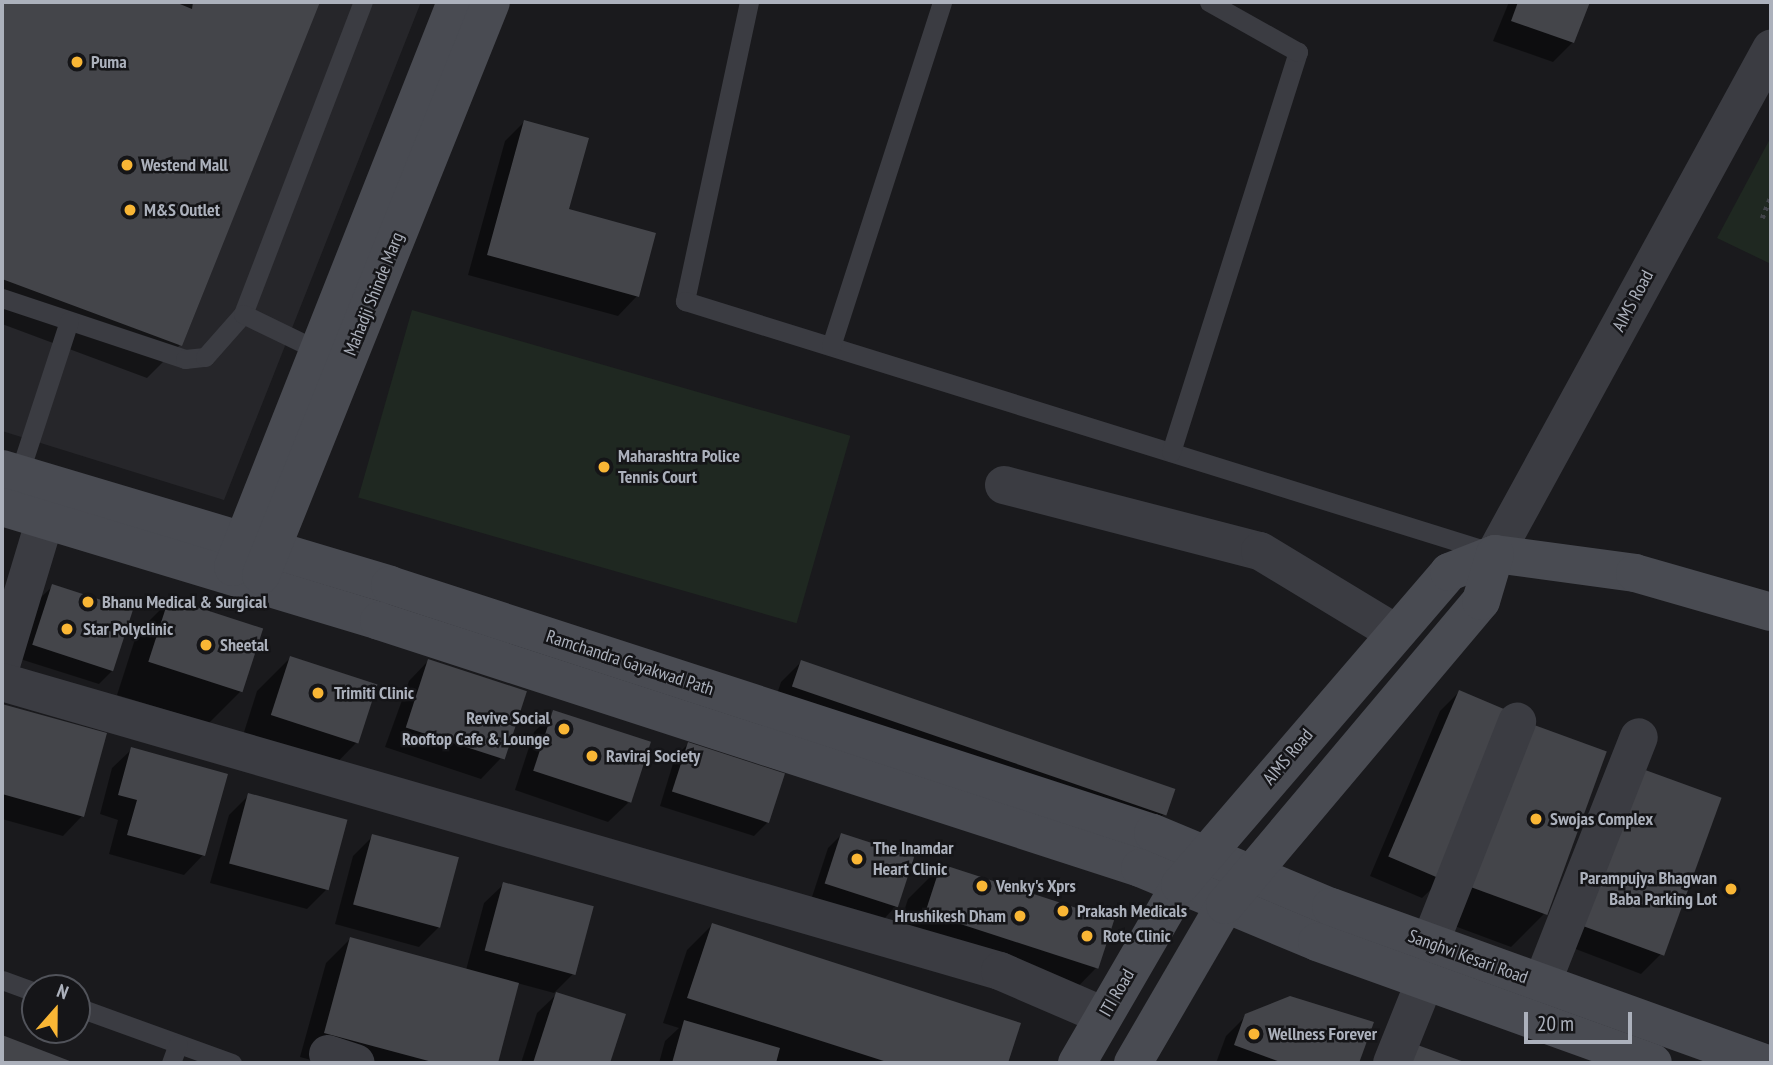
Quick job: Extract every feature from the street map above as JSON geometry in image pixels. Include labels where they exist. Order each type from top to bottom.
[{"type":"main road","name":"Mahadji Shinde Marg","points":[[249,564],[317,350],[456,2]]},
{"type":"main road","name":"Mahadji Shinde Marg","points":[[249,564],[491,2]]},
{"type":"main road","name":"Ramchandra Gayakwad Path","points":[[8,483],[249,564],[379,621],[1180,885],[1225,905]]},
{"type":"main road","name":"Ramchandra Gayakwad Path","points":[[8,483],[46,520],[249,564],[429,598],[1206,855],[1253,875]]},
{"type":"main road","points":[[1495,554],[1635,573],[1771,612]]},
{"type":"main road","name":"AIMS Road","points":[[1206,855],[1394,632],[1449,572],[1495,554]]},
{"type":"main road","name":"AIMS Road","points":[[1253,875],[1404,685],[1481,601],[1495,554]]},
{"type":"main road","name":"ITI Road","points":[[1077,1063],[1180,885],[1206,855]]},
{"type":"main road","points":[[1133,1063],[1225,905],[1253,875]]},
{"type":"main road","name":"Sanghvi Kesari Road","points":[[1253,875],[1430,943],[1765,1063]]},
{"type":"main road","points":[[1225,905],[1653,1063]]},
{"type":"street","name":"AIMS Road","points":[[1495,554],[1771,49]]},
{"type":"street","points":[[1004,485],[1260,551],[1394,632]]},
{"type":"street","points":[[2,662],[46,520]]},
{"type":"street","points":[[2,682],[1000,971],[1104,1016]]},
{"type":"street","points":[[1430,943],[1517,722]]},
{"type":"street","points":[[1542,983],[1639,737]]},
{"type":"street","points":[[1392,1063],[1425,981]]},
{"type":"lane","points":[[2,298],[185,359],[205,358],[243,314],[363,2]]},
{"type":"lane","points":[[749,2],[685,301],[1495,554]]},
{"type":"lane","points":[[831,346],[942,2]]},
{"type":"lane","points":[[1171,452],[1298,52],[1209,2]]},
{"type":"lane","points":[[243,314],[317,350]]},
{"type":"lane","points":[[8,483],[69,321]]},
{"type":"lane","points":[[2,979],[21,986]]},
{"type":"lane","points":[[91,1012],[232,1063]]},
{"type":"lane","points":[[171,1063],[178,1044]]},
{"type":"path","points":[[1762,218],[1771,196]]},
{"type":"shaded area","points":[[2,2],[421,2],[224,500],[2,431]]},
{"type":"shaded area","points":[[1771,137],[1771,264],[1717,238]]},
{"type":"shaded area","name":"Maharashtra Police Tennis Court","points":[[412,310],[850,436],[797,623],[358,497]]},
{"type":"building","name":"Westend Mall","points":[[2,2],[175,2],[192,9],[193,2],[320,2],[182,346],[2,279]]},
{"type":"building","points":[[1518,2],[1590,2],[1574,43],[1511,21]]},
{"type":"building","points":[[524,120],[589,138],[569,209],[656,233],[639,297],[487,255]]},
{"type":"building","points":[[52,584],[133,610],[113,671],[32,645]]},
{"type":"building","name":"Sheetal","points":[[169,598],[263,629],[242,692],[148,662]]},
{"type":"building","points":[[290,656],[377,684],[358,743],[271,715]]},
{"type":"building","points":[[428,659],[527,691],[505,760],[406,727]]},
{"type":"building","points":[[801,660],[1175,789],[1166,815],[792,686]]},
{"type":"building","points":[[1459,690],[1513,713],[1443,880],[1388,857]]},
{"type":"building","points":[[2,704],[107,733],[84,817],[2,794]]},
{"type":"building","name":"Raviraj Society","points":[[553,710],[651,742],[631,803],[533,771]]},
{"type":"building","name":"Swojas Complex","points":[[1526,722],[1607,751],[1547,915],[1466,886]]},
{"type":"building","points":[[688,742],[785,774],[769,823],[672,791]]},
{"type":"building","points":[[131,747],[228,774],[205,856],[127,835],[137,800],[118,795]]},
{"type":"building","points":[[1637,767],[1722,798],[1664,956],[1580,925]]},
{"type":"building","points":[[248,793],[347,820],[329,890],[229,864]]},
{"type":"building","points":[[841,833],[914,857],[898,907],[825,883]]},
{"type":"building","points":[[372,834],[459,857],[440,928],[353,905]]},
{"type":"building","name":"Hrushikesh Dham","points":[[941,864],[1114,920],[1098,969],[925,913]]},
{"type":"building","points":[[503,882],[594,906],[575,975],[485,951]]},
{"type":"building","points":[[712,923],[1021,1023],[1008,1063],[890,1063],[687,998]]},
{"type":"building","points":[[350,937],[519,983],[498,1063],[436,1063],[324,1033]]},
{"type":"building","points":[[556,992],[626,1014],[610,1063],[533,1063]]},
{"type":"building","points":[[1290,996],[1374,1022],[1359,1063],[1283,1063],[1234,1045],[1245,1014]]},
{"type":"building","points":[[684,1020],[780,1048],[776,1063],[672,1063]]},
{"type":"building","points":[[2,1035],[75,1063],[2,1063]]},
{"type":"building","points":[[1412,1043],[1467,1063],[1404,1063]]},
{"type":"place","name":"Puma","points":[[77,62]]},
{"type":"place","name":"Westend Mall","points":[[127,165]]},
{"type":"place","name":"M&S Outlet","points":[[130,210]]},
{"type":"place","name":"Maharashtra Police Tennis Court","points":[[604,467]]},
{"type":"place","name":"Bhanu Medical & Surgical","points":[[88,602]]},
{"type":"place","name":"Star Polyclinic","points":[[67,629]]},
{"type":"place","name":"Sheetal","points":[[206,645]]},
{"type":"place","name":"Trimiti Clinic","points":[[318,693]]},
{"type":"place","name":"Revive Social Rooftop Cafe & Lounge","points":[[564,729]]},
{"type":"place","name":"Raviraj Society","points":[[592,756]]},
{"type":"place","name":"Swojas Complex","points":[[1536,819]]},
{"type":"place","name":"The Inamdar Heart Clinic","points":[[857,859]]},
{"type":"place","name":"Venky's Xprs","points":[[982,886]]},
{"type":"place","name":"Parampujya Bhagwan Baba Parking Lot","points":[[1731,889]]},
{"type":"place","name":"Prakash Medicals","points":[[1063,911]]},
{"type":"place","name":"Hrushikesh Dham","points":[[1020,916]]},
{"type":"place","name":"Rote Clinic","points":[[1087,936]]},
{"type":"place","name":"Wellness Forever","points":[[1254,1034]]}]
